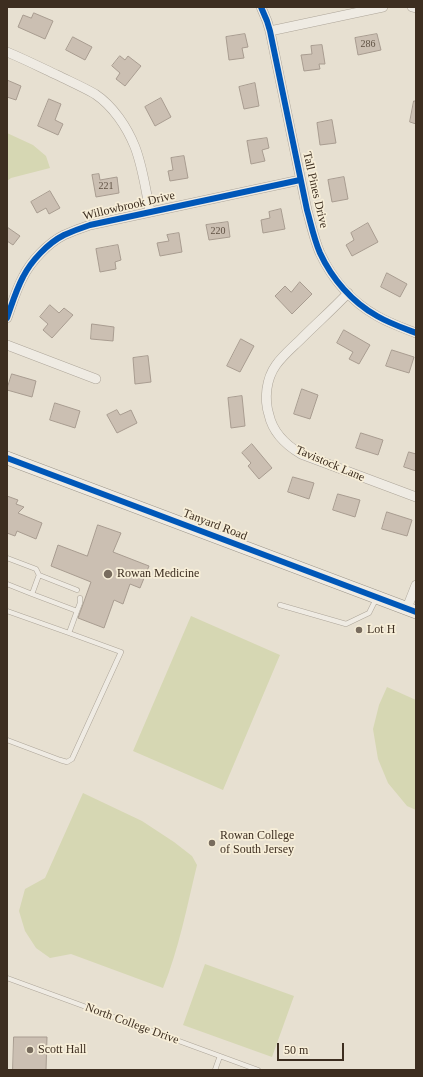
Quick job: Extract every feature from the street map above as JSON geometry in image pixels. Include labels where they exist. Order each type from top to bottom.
[{"type":"street","name":"Tall Pines Drive","points":[[261,7],[270,31],[300,180],[310,223],[320,253],[334,278],[367,310],[416,333]]},
{"type":"street","points":[[270,31],[383,7]]},
{"type":"street","points":[[412,7],[416,8]]},
{"type":"street","points":[[7,52],[82,88],[95,95],[108,105],[122,121],[135,147],[150,212]]},
{"type":"street","name":"Willowbrook Drive","points":[[7,318],[26,270],[36,258],[56,240],[71,232],[90,225],[300,180]]},
{"type":"street","name":"Tavistock Lane","points":[[348,293],[286,354],[276,366],[270,377],[266,392],[266,401],[270,421],[283,441],[302,454],[416,497]]},
{"type":"street","points":[[7,345],[96,379]]},
{"type":"street","name":"Tanyard Road","points":[[7,458],[412,610]]},
{"type":"street","points":[[412,610],[416,585]]},
{"type":"lane","points":[[7,558],[36,569],[39,575],[77,590]]},
{"type":"lane","points":[[32,594],[39,575]]},
{"type":"lane","points":[[7,584],[77,611]]},
{"type":"lane","points":[[280,606],[346,624],[369,613],[377,597]]},
{"type":"lane","points":[[69,632],[80,603],[80,598]]},
{"type":"lane","points":[[7,611],[69,632],[120,652],[72,759],[67,762],[60,760],[7,740]]},
{"type":"lane","name":"North College Drive","points":[[7,978],[258,1070]]},
{"type":"lane","points":[[215,1070],[220,1056]]},
{"type":"green space","points":[[7,133],[33,145],[46,156],[50,168],[11,178],[7,181]]},
{"type":"green space","points":[[191,616],[280,655],[223,790],[133,751]]},
{"type":"green space","points":[[387,687],[416,700],[416,810],[407,806],[388,783],[378,759],[373,729],[379,705]]},
{"type":"green space","points":[[83,793],[142,821],[192,856],[197,865],[178,943],[163,988],[71,954],[50,958],[36,948],[25,931],[19,911],[25,889],[45,878]]},
{"type":"green space","points":[[205,964],[294,996],[272,1057],[183,1025]]},
{"type":"building","points":[[34,13],[53,21],[45,39],[18,27],[23,15],[31,18]]},
{"type":"building","points":[[245,34],[248,47],[242,48],[244,58],[229,60],[226,37]]},
{"type":"building","points":[[377,34],[381,50],[358,55],[355,38]]},
{"type":"building","points":[[73,37],[92,47],[85,60],[66,50]]},
{"type":"building","points":[[322,45],[325,64],[319,64],[320,69],[304,71],[301,55],[312,54],[311,46]]},
{"type":"building","points":[[120,56],[125,60],[128,56],[141,66],[125,86],[116,79],[120,73],[112,66]]},
{"type":"building","points":[[7,80],[21,86],[16,100],[7,97]]},
{"type":"building","points":[[255,83],[259,106],[244,109],[239,87]]},
{"type":"building","points":[[161,98],[171,117],[155,126],[145,107]]},
{"type":"building","points":[[49,99],[61,104],[55,120],[63,124],[58,135],[38,126]]},
{"type":"building","points":[[414,101],[416,101],[416,124],[410,122]]},
{"type":"building","points":[[332,120],[336,143],[320,145],[317,123]]},
{"type":"building","points":[[267,138],[269,148],[262,150],[265,161],[251,164],[247,141]]},
{"type":"building","points":[[184,156],[188,178],[170,181],[168,171],[173,170],[171,158]]},
{"type":"building","points":[[99,174],[100,180],[117,177],[119,193],[96,197],[92,175]]},
{"type":"building","points":[[344,177],[348,199],[332,202],[328,180]]},
{"type":"building","points":[[50,191],[60,208],[49,214],[46,208],[37,213],[31,202]]},
{"type":"building","points":[[281,209],[285,229],[263,233],[261,220],[270,218],[269,212]]},
{"type":"building","points":[[228,222],[230,237],[209,240],[206,225]]},
{"type":"building","points":[[368,223],[378,242],[352,256],[346,245],[354,240],[351,233]]},
{"type":"building","points":[[7,227],[20,236],[13,245],[7,241]]},
{"type":"building","points":[[179,233],[182,252],[160,256],[157,243],[169,241],[167,235]]},
{"type":"building","points":[[118,245],[121,260],[115,262],[116,269],[100,272],[96,249]]},
{"type":"building","points":[[387,273],[407,284],[400,297],[381,287]]},
{"type":"building","points":[[300,282],[312,294],[292,314],[275,296],[285,286],[291,292]]},
{"type":"building","points":[[50,305],[59,313],[64,308],[73,315],[52,338],[43,330],[48,324],[40,317]]},
{"type":"building","points":[[92,324],[114,327],[113,341],[91,339]]},
{"type":"building","points":[[344,330],[370,345],[359,364],[349,359],[353,352],[337,343]]},
{"type":"building","points":[[241,339],[254,346],[240,372],[227,366]]},
{"type":"building","points":[[392,350],[414,357],[409,373],[386,366]]},
{"type":"building","points":[[148,356],[151,382],[135,384],[133,358]]},
{"type":"building","points":[[12,374],[36,381],[32,397],[7,390]]},
{"type":"building","points":[[302,389],[318,395],[310,419],[294,414]]},
{"type":"building","points":[[242,396],[245,426],[231,428],[228,398]]},
{"type":"building","points":[[55,403],[80,411],[75,428],[50,420]]},
{"type":"building","points":[[117,410],[120,415],[131,410],[137,423],[117,433],[107,415]]},
{"type":"building","points":[[361,433],[383,440],[378,455],[356,448]]},
{"type":"building","points":[[252,444],[272,468],[259,479],[248,466],[251,463],[242,453]]},
{"type":"building","points":[[409,452],[416,454],[416,471],[404,467]]},
{"type":"building","points":[[293,477],[314,483],[309,499],[288,492]]},
{"type":"building","points":[[338,494],[360,500],[355,517],[333,510]]},
{"type":"building","points":[[7,496],[18,500],[16,504],[24,507],[18,513],[42,523],[36,539],[17,531],[15,536],[7,533]]},
{"type":"building","points":[[387,512],[412,520],[407,536],[382,529]]},
{"type":"building","name":"Rowan Medicine","points":[[98,525],[121,533],[113,552],[149,566],[140,588],[130,584],[123,604],[114,600],[104,628],[78,618],[91,582],[51,566],[58,545],[87,556]]},
{"type":"building","name":"Scott Hall","points":[[14,1037],[47,1037],[46,1070],[13,1070]]},
{"type":"cycle path","points":[[261,7],[270,31],[307,210],[320,253],[330,272],[351,297],[359,304],[382,319],[416,333]]},
{"type":"cycle path","points":[[7,318],[18,287],[31,265],[40,253],[64,235],[90,225],[300,180]]},
{"type":"cycle path","points":[[7,458],[416,612]]},
{"type":"place","name":"Rowan Medicine","points":[[108,574]]},
{"type":"place","name":"Lot H","points":[[359,630]]},
{"type":"place","name":"Rowan College of South Jersey","points":[[212,843]]},
{"type":"place","name":"Scott Hall","points":[[30,1050]]}]
